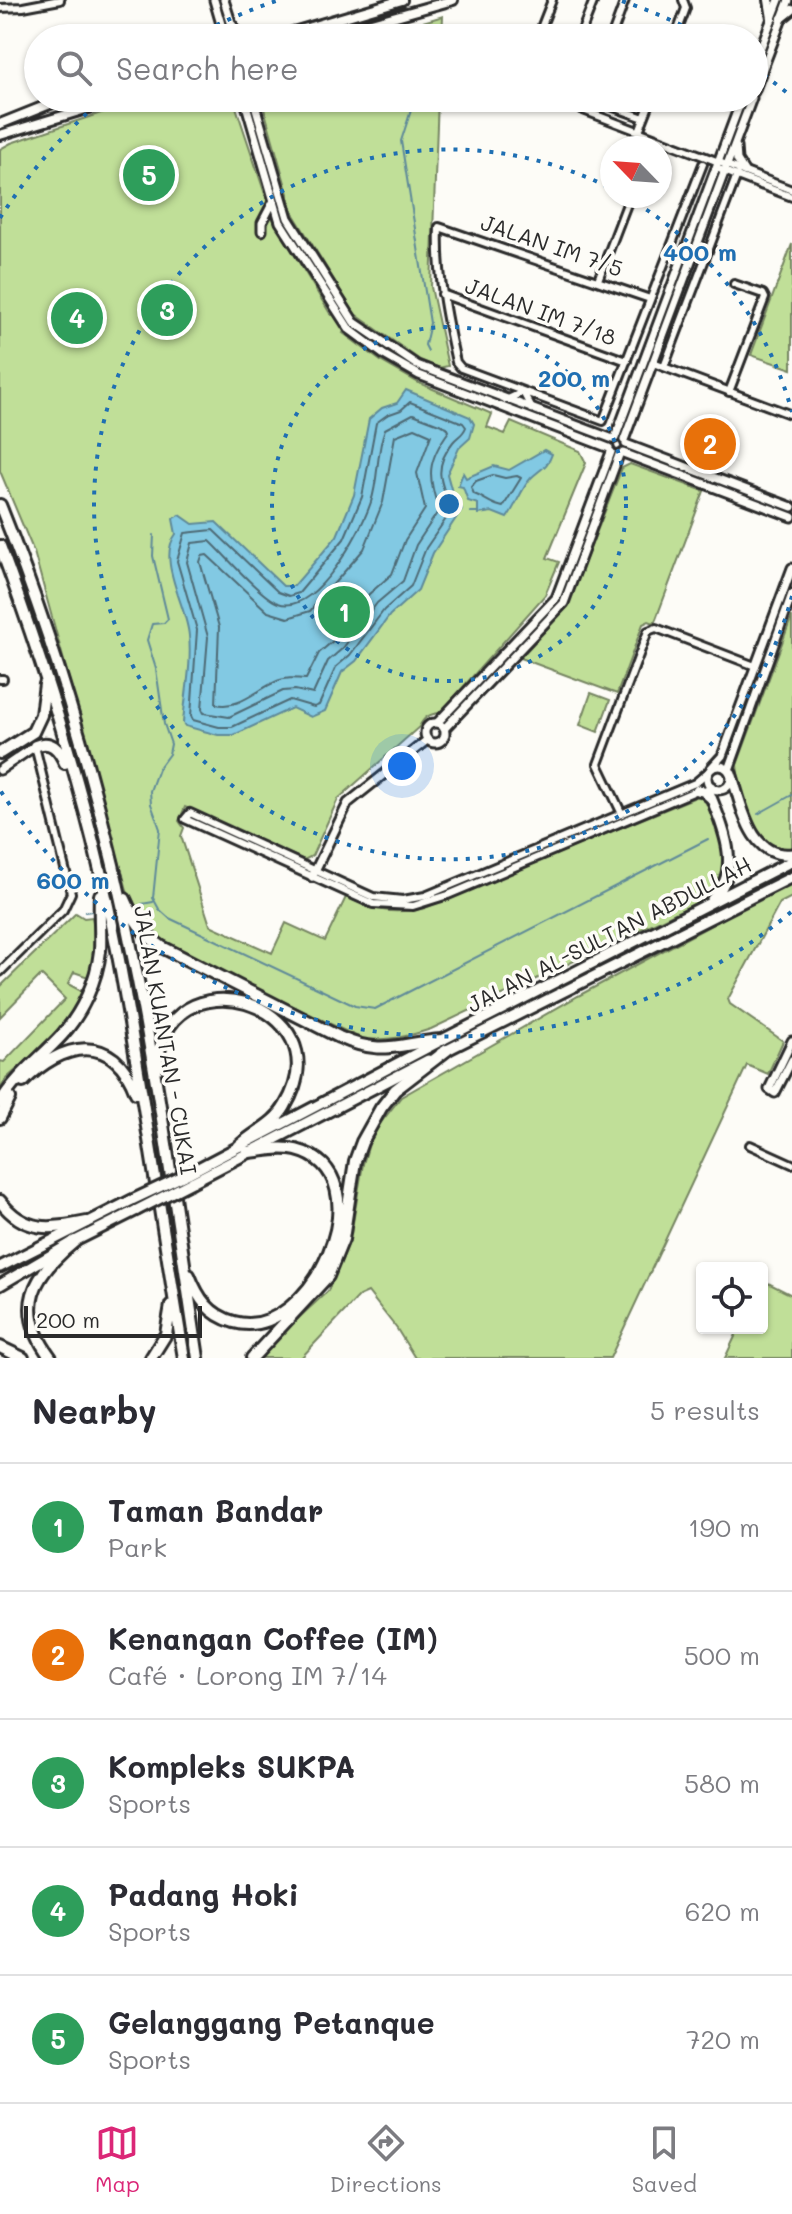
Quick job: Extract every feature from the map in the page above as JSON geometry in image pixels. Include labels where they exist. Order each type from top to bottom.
[{"type":"highway","name":"JALAN KUANTAN - CUKAI","points":[[0,505],[53,646],[117,883],[138,983],[198,1358]]},
{"type":"highway","name":"JALAN KUANTAN - CUKAI","points":[[0,546],[46,679],[101,882],[123,980],[184,1358]]},
{"type":"highway","points":[[0,753],[33,732],[41,715],[46,679]]},
{"type":"highway","points":[[35,746],[45,742],[58,750],[81,802]]},
{"type":"highway","points":[[0,1103],[11,1085],[65,1032],[88,993],[100,952],[101,882]]},
{"type":"highway","points":[[117,883],[138,925],[155,942],[339,1037],[356,1045],[388,1049],[442,1040]]},
{"type":"highway","points":[[156,1090],[157,1062],[165,1036],[190,1009],[224,998],[246,1001],[266,1011],[280,1023],[293,1046],[297,1060],[296,1077],[283,1110],[243,1149]]},
{"type":"highway","points":[[0,1118],[10,1097],[31,1074],[62,1052],[84,1049],[109,1057],[118,1065],[133,1084],[143,1113]]},
{"type":"highway","points":[[252,1358],[328,1276],[343,1239],[355,1161],[381,1108],[395,1090],[447,1050]]},
{"type":"highway","points":[[183,1259],[196,1293],[205,1305],[214,1313],[238,1323],[252,1324],[278,1313],[300,1298],[317,1276],[332,1244],[337,1221],[339,1201],[331,1175],[324,1165],[298,1150],[243,1149]]},
{"type":"highway","points":[[0,1201],[20,1221],[33,1226],[60,1228],[87,1222]]},
{"type":"highway","points":[[51,1358],[33,1325],[31,1311],[34,1293],[40,1276],[51,1261],[75,1241]]},
{"type":"highway","points":[[151,1358],[166,1334],[173,1293]]},
{"type":"highway","points":[[0,1347],[23,1358]]},
{"type":"main road","points":[[320,24],[402,0]]},
{"type":"main road","points":[[368,24],[453,0]]},
{"type":"main road","points":[[769,0],[777,18],[792,10]]},
{"type":"main road","points":[[0,124],[30,112]]},
{"type":"main road","points":[[0,135],[76,112]]},
{"type":"main road","points":[[730,772],[753,836],[769,851],[792,854]]},
{"type":"main road","points":[[703,906],[724,886],[730,861],[710,787]]},
{"type":"main road","points":[[698,790],[711,798]]},
{"type":"main road","name":"JALAN AL-SULTAN ABDULLAH","points":[[243,1149],[442,1040],[792,861]]},
{"type":"main road","name":"JALAN AL-SULTAN ABDULLAH","points":[[243,1149],[792,877]]},
{"type":"main road","points":[[0,1285],[135,1205],[243,1149]]},
{"type":"main road","points":[[0,1267],[87,1222],[135,1205]]},
{"type":"street","points":[[1,6],[23,7],[60,0]]},
{"type":"street","points":[[214,0],[226,24]]},
{"type":"street","points":[[224,0],[227,24]]},
{"type":"street","points":[[543,24],[552,0]]},
{"type":"street","points":[[585,24],[594,0]]},
{"type":"street","points":[[616,24],[625,0]]},
{"type":"street","points":[[680,24],[686,8],[683,0]]},
{"type":"street","points":[[768,47],[779,0]]},
{"type":"street","points":[[768,36],[789,0]]},
{"type":"street","points":[[250,112],[281,224],[343,322],[363,340],[419,375],[792,507]]},
{"type":"street","points":[[251,112],[288,218],[351,318],[377,339],[415,364],[792,517]]},
{"type":"street","points":[[588,112],[721,166],[792,190]]},
{"type":"street","points":[[628,112],[644,118]]},
{"type":"street","points":[[639,136],[646,112]]},
{"type":"street","points":[[441,726],[556,598],[653,363],[738,112]]},
{"type":"street","points":[[427,740],[427,727],[441,726],[564,603],[721,166],[736,141],[747,112]]},
{"type":"street","points":[[664,367],[740,173],[736,141]]},
{"type":"street","points":[[442,294],[456,362],[461,368],[603,421],[703,164]]},
{"type":"street","points":[[740,173],[792,197]]},
{"type":"street","points":[[262,231],[262,223],[273,202]]},
{"type":"street","points":[[598,280],[625,208]]},
{"type":"street","name":"JALAN IM 7/5","points":[[442,294],[438,256],[441,226],[650,299]]},
{"type":"street","points":[[729,392],[765,298],[763,294],[734,284]]},
{"type":"street","name":"JALAN IM 7/18","points":[[442,294],[627,361]]},
{"type":"street","points":[[653,363],[792,415]]},
{"type":"street","points":[[506,400],[523,392]]},
{"type":"street","points":[[523,392],[532,409]]},
{"type":"street","points":[[615,820],[622,814],[695,783],[722,756],[792,568]]},
{"type":"street","points":[[314,873],[187,814],[186,821],[373,897],[403,900],[425,896],[499,869],[615,820],[698,790],[710,787],[720,790],[727,787],[731,780],[730,772],[792,594]]},
{"type":"street","points":[[556,598],[564,603]]},
{"type":"street","points":[[622,814],[598,764],[648,631],[656,628],[755,666]]},
{"type":"street","points":[[758,657],[767,661]]},
{"type":"street","points":[[427,740],[440,741],[445,734],[441,726]]},
{"type":"street","points":[[314,873],[348,803],[427,740]]},
{"type":"street","points":[[0,770],[35,746],[71,893],[63,910],[0,972]]},
{"type":"street","points":[[710,787],[707,777],[710,770],[722,766],[730,772]]},
{"type":"street","points":[[792,1041],[772,1091],[792,1060]]},
{"type":"street","points":[[750,1145],[791,1164]]},
{"type":"green space","points":[[443,16],[443,24],[416,24]]},
{"type":"green space","points":[[104,112],[238,112],[274,221],[331,315],[335,314],[345,330],[343,333],[382,362],[419,383],[492,414],[487,427],[505,434],[511,422],[580,451],[586,463],[547,558],[559,562],[545,595],[440,713],[425,718],[419,727],[338,799],[312,856],[304,860],[185,807],[179,821],[184,828],[181,836],[210,925],[272,953],[286,923],[325,941],[346,897],[384,910],[425,908],[698,796],[708,801],[724,850],[723,873],[709,897],[431,1029],[380,1039],[362,1039],[168,946],[149,929],[130,901],[34,552],[0,471],[0,149]]},
{"type":"green space","points":[[265,112],[437,112],[431,287],[448,366],[439,368],[420,360],[355,314],[294,215]]},
{"type":"green space","points":[[792,244],[792,369],[751,355]]},
{"type":"green space","points":[[630,464],[704,491],[656,619],[654,623],[649,621],[643,624],[617,694],[520,658],[567,607],[622,468]]},
{"type":"green space","points":[[792,616],[792,851],[767,846],[760,840],[746,809],[737,765]]},
{"type":"green space","points":[[591,693],[610,700],[598,732],[580,725]]},
{"type":"green space","points":[[792,882],[792,897],[780,903],[728,999],[730,1004],[783,1041],[768,1074],[747,1065],[610,1358],[415,1358],[368,1292],[359,1296],[301,1358],[260,1358],[264,1350],[328,1291],[350,1240],[363,1164],[372,1134],[401,1097],[578,996]]},
{"type":"green space","points":[[76,913],[84,918],[92,917],[95,933],[91,978],[74,972],[68,984],[85,993],[51,1039],[6,1079],[0,1090],[0,1061],[4,1062],[65,999],[41,975],[0,1017],[0,987]]},
{"type":"green space","points":[[768,1283],[792,1295],[792,1358],[725,1358],[736,1334],[768,1334]]},
{"type":"water","points":[[406,390],[470,417],[474,424],[470,438],[459,448],[447,474],[453,496],[462,509],[433,553],[418,590],[390,615],[356,661],[342,672],[325,711],[311,717],[292,708],[234,735],[218,735],[185,726],[190,647],[169,557],[176,534],[173,519],[180,515],[193,524],[216,522],[283,586],[294,586],[337,536],[354,495],[369,419],[382,408],[397,403]]},
{"type":"water","points":[[544,450],[552,454],[550,458],[527,482],[507,518],[492,512],[478,514],[478,504],[468,501],[463,487],[458,486],[463,473],[466,478],[494,466],[509,470]]},
{"type":"waterway","points":[[410,112],[401,141],[430,323],[425,345],[428,351]]},
{"type":"waterway","points":[[470,512],[477,512]]},
{"type":"waterway","points":[[154,535],[153,556],[168,619],[164,623],[152,624],[147,640],[171,744],[150,791],[160,829],[153,898],[169,918],[355,1006],[375,1009],[708,839]]},
{"type":"waterway","points":[[758,814],[792,795]]},
{"type":"waterway","points":[[142,904],[153,902]]},
{"type":"waterway","points":[[85,912],[92,911]]},
{"type":"place","name":"Gelanggang Petanque","points":[[149,175]]},
{"type":"place","name":"Kompleks SUKPA","points":[[167,310]]},
{"type":"place","name":"Padang Hoki","points":[[77,318]]},
{"type":"place","name":"Kenangan Coffee (IM)","points":[[710,444]]},
{"type":"place","name":"Taman Bandar","points":[[344,612]]}]
